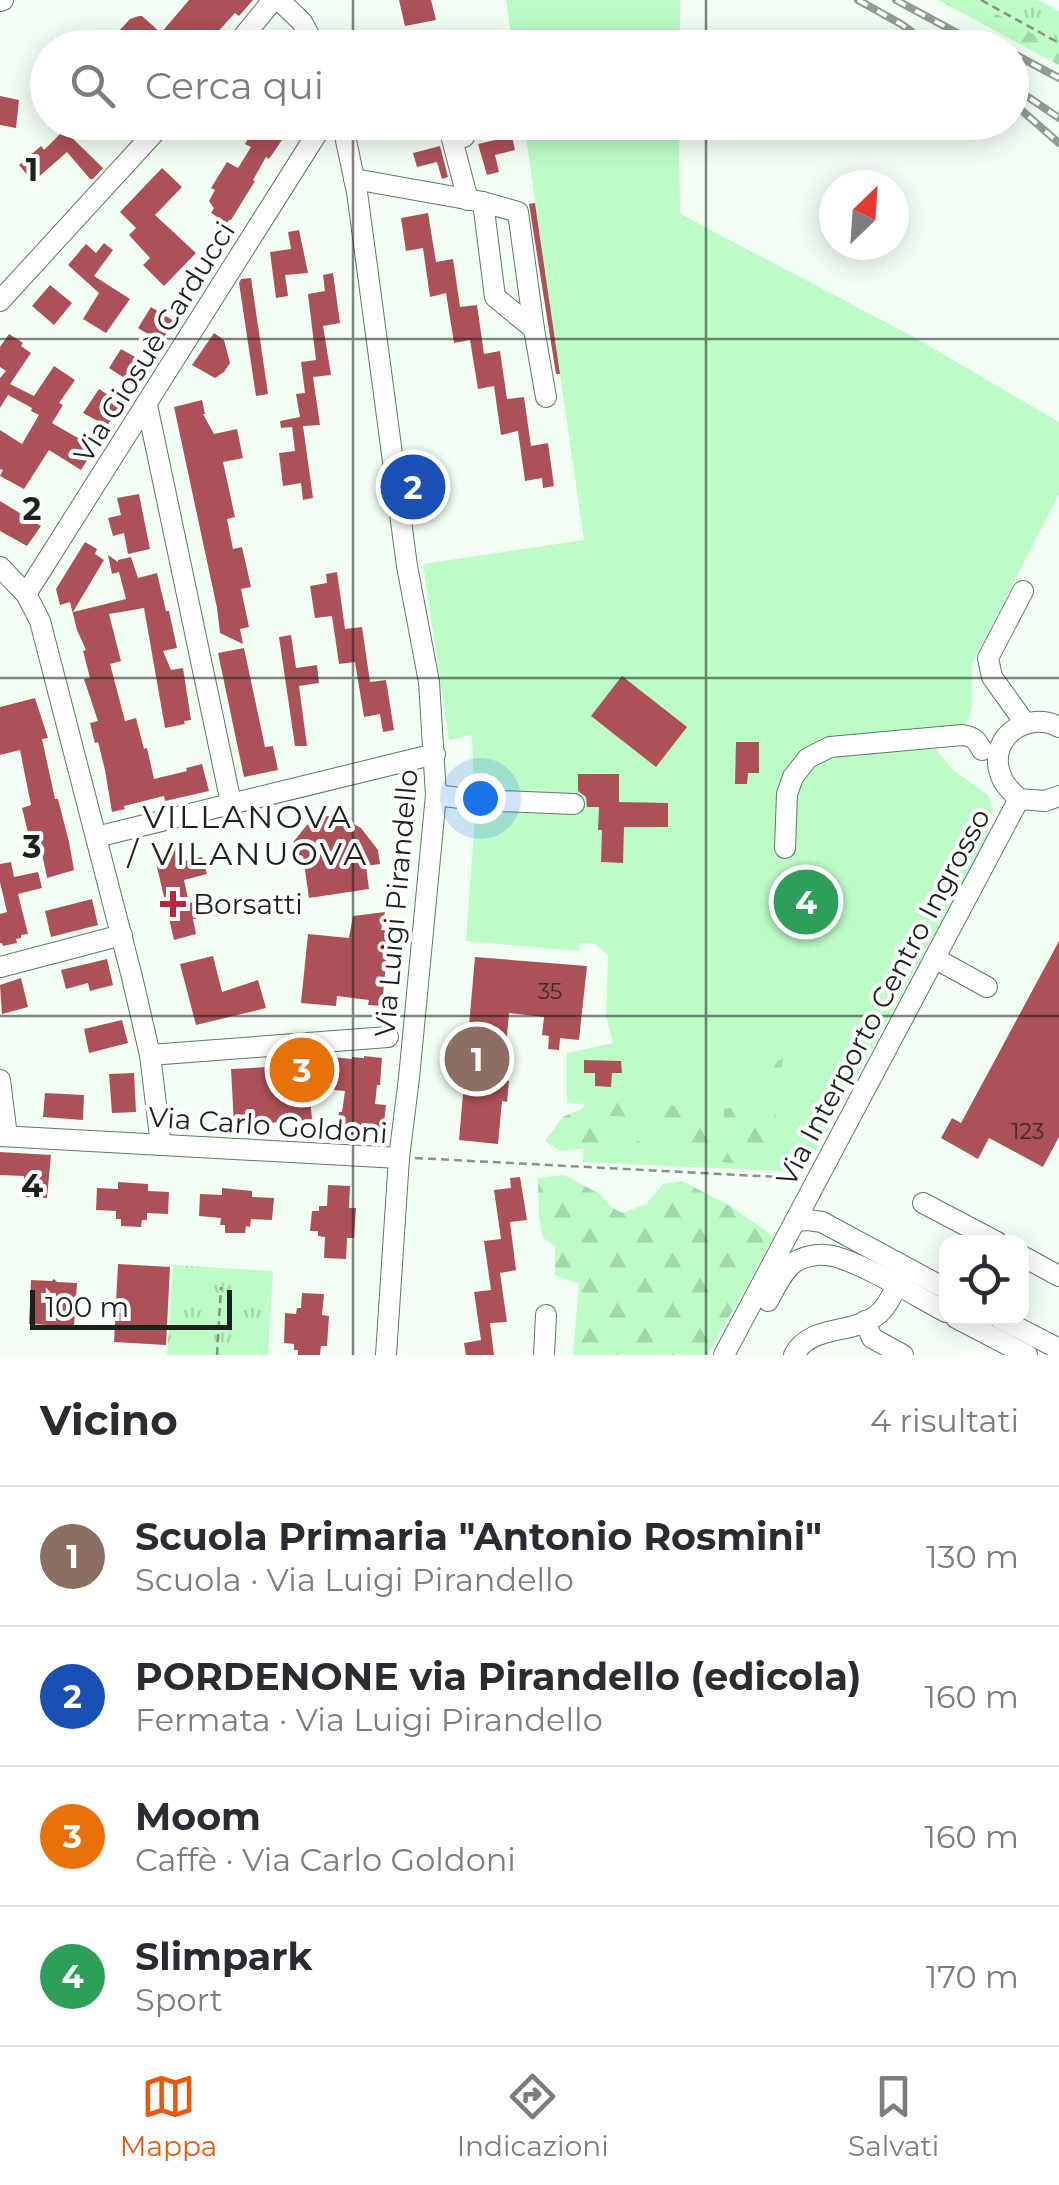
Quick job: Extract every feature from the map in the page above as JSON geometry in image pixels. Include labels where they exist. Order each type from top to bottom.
[{"type":"street","points":[[250,30],[289,2]]},
{"type":"street","points":[[289,2],[306,30]]},
{"type":"street","points":[[289,2],[315,30]]},
{"type":"street","points":[[0,301],[148,140]]},
{"type":"street","name":"Via Giosuè Carducci","points":[[26,594],[313,140]]},
{"type":"street","name":"Via Luigi Pirandello","points":[[346,140],[407,566],[429,682],[435,754],[436,796],[399,1158]]},
{"type":"street","points":[[452,140],[475,201],[495,297],[534,329]]},
{"type":"street","points":[[354,179],[518,212],[546,397]]},
{"type":"street","points":[[147,405],[231,803]]},
{"type":"street","points":[[0,567],[26,594],[40,621],[150,1055],[161,1145]]},
{"type":"street","points":[[1023,591],[988,658],[992,677],[1026,723]]},
{"type":"street","points":[[960,749],[991,750],[1026,723],[1038,721],[1059,728]]},
{"type":"street","points":[[786,848],[786,794],[793,776],[808,758],[830,747],[973,736],[991,750]]},
{"type":"street","name":"Via Interporto Centro Ingrosso","points":[[991,750],[1000,777],[1019,799],[1045,802],[1059,796]]},
{"type":"street","points":[[96,837],[435,754]]},
{"type":"street","points":[[436,796],[574,804]]},
{"type":"street","name":"Via Interporto Centro Ingrosso","points":[[724,1355],[1019,799]]},
{"type":"street","points":[[0,967],[122,935]]},
{"type":"street","points":[[936,959],[987,987]]},
{"type":"street","points":[[150,1055],[388,1038]]},
{"type":"street","points":[[0,1080],[4,1136]]},
{"type":"street","name":"Via Carlo Goldoni","points":[[4,1136],[399,1158],[386,1355]]},
{"type":"street","points":[[818,1178],[826,1210],[846,1234]]},
{"type":"street","points":[[923,1203],[984,1235]]},
{"type":"street","points":[[795,1222],[807,1239],[828,1254]]},
{"type":"street","name":"Via Interporto Centro Ingrosso","points":[[795,1222],[822,1222],[846,1234],[939,1306]]},
{"type":"street","points":[[738,1355],[780,1279],[794,1262],[828,1254]]},
{"type":"street","name":"Via Interporto Centro Ingrosso","points":[[828,1254],[939,1287]]},
{"type":"street","points":[[1029,1260],[1059,1276]]},
{"type":"street","points":[[794,1355],[812,1337],[875,1318],[901,1276]]},
{"type":"street","points":[[544,1355],[546,1315]]},
{"type":"street","points":[[865,1321],[872,1338],[903,1355]]},
{"type":"street","points":[[969,1325],[1027,1355]]},
{"type":"street","points":[[1012,1325],[1059,1350]]},
{"type":"path","points":[[981,0],[1059,43]]},
{"type":"path","points":[[399,1158],[818,1178]]},
{"type":"path","points":[[216,1355],[220,1286]]},
{"type":"green space","points":[[506,0],[680,0],[680,30],[510,30]]},
{"type":"green space","points":[[938,0],[972,0],[1026,30],[994,30]]},
{"type":"green space","points":[[972,0],[1038,0],[1059,11],[1059,48]]},
{"type":"green space","points":[[1029,31],[1059,48],[1059,65],[1029,49]]},
{"type":"green space","points":[[526,140],[679,140],[680,214],[912,336],[1059,422],[1059,494],[972,664],[972,709],[966,725],[851,742],[931,744],[952,769],[988,795],[993,810],[986,839],[805,1172],[583,1162],[584,1104],[567,1103],[567,1053],[613,1043],[606,1015],[608,955],[595,944],[579,943],[579,951],[466,941],[476,801],[472,735],[449,740],[423,564],[584,540]]},
{"type":"green space","points":[[783,1059],[772,1132],[760,1156],[751,1162],[730,1163],[680,1153],[680,1132],[642,1117],[608,1116],[599,1125],[608,1124],[640,1142],[623,1150],[560,1151],[545,1141],[563,1117],[597,1102],[668,1104],[687,1110],[697,1121],[718,1125],[724,1121],[724,1109],[764,1100],[770,1070]]},
{"type":"green space","points":[[564,1175],[600,1194],[622,1213],[646,1204],[663,1184],[682,1181],[732,1207],[774,1237],[708,1355],[573,1355],[579,1284],[555,1275],[555,1246],[543,1238],[539,1217],[538,1178]]},
{"type":"green space","points":[[173,1265],[273,1271],[268,1355],[167,1355]]},
{"type":"building","points":[[189,0],[253,0],[219,30],[164,30]]},
{"type":"building","points":[[399,0],[431,0],[436,20],[405,26]]},
{"type":"building","points":[[142,16],[158,30],[120,30],[130,19]]},
{"type":"building","points":[[0,96],[19,100],[16,128],[0,125]]},
{"type":"building","points":[[54,140],[74,140],[103,168],[90,179],[67,152],[33,182],[19,165],[41,146],[44,150]]},
{"type":"building","points":[[247,140],[282,140],[269,159],[266,157],[227,223],[211,213],[214,208],[209,201],[215,190],[211,188],[227,162],[238,168],[251,147],[245,144]]},
{"type":"building","points":[[513,140],[515,150],[495,155],[499,172],[487,175],[478,144]]},
{"type":"building","points":[[440,146],[448,177],[442,179],[437,162],[417,167],[413,153]]},
{"type":"building","points":[[162,168],[182,187],[155,215],[196,253],[164,286],[143,265],[150,258],[129,235],[136,228],[120,212]]},
{"type":"building","points":[[535,203],[560,374],[556,374],[529,204]]},
{"type":"building","points":[[428,213],[436,262],[453,259],[460,307],[477,305],[484,354],[500,351],[507,399],[524,397],[531,446],[548,443],[554,486],[543,488],[542,478],[525,481],[518,431],[501,435],[494,386],[478,389],[470,340],[454,343],[446,293],[430,297],[423,248],[406,251],[401,218]]},
{"type":"building","points":[[299,230],[308,273],[285,275],[288,296],[276,298],[270,252],[291,249],[288,232]]},
{"type":"building","points":[[104,243],[113,250],[94,276],[130,299],[106,333],[83,319],[99,293],[68,265],[86,244],[96,253]]},
{"type":"building","points":[[333,273],[340,323],[323,326],[331,375],[313,377],[320,425],[303,426],[313,498],[303,500],[301,483],[283,486],[279,453],[295,451],[292,427],[281,428],[280,421],[300,417],[296,394],[305,393],[301,362],[316,360],[308,294],[325,291],[323,275]]},
{"type":"building","points":[[251,278],[268,394],[256,396],[239,283]]},
{"type":"building","points":[[50,285],[72,303],[54,325],[32,306]]},
{"type":"building","points":[[151,307],[174,321],[161,342],[138,328]]},
{"type":"building","points":[[214,333],[224,340],[230,363],[215,378],[192,365]]},
{"type":"building","points":[[9,334],[31,353],[10,384],[34,396],[54,366],[75,380],[59,403],[63,405],[52,423],[95,448],[81,470],[49,450],[24,489],[0,476],[0,430],[22,444],[39,415],[8,395],[0,408],[0,378],[6,371],[0,367],[0,347]]},
{"type":"building","points":[[121,349],[148,364],[135,385],[109,368]]},
{"type":"building","points":[[99,389],[122,404],[107,426],[83,413]]},
{"type":"building","points":[[202,400],[203,414],[214,434],[237,429],[243,458],[223,462],[235,517],[227,519],[233,549],[242,547],[251,587],[241,589],[249,627],[240,629],[243,644],[220,633],[174,407]]},
{"type":"building","points":[[139,494],[150,549],[128,554],[124,533],[113,536],[108,518],[121,515],[117,498]]},
{"type":"building","points":[[0,501],[41,526],[27,546],[0,531]]},
{"type":"building","points":[[85,542],[97,549],[95,554],[104,560],[73,612],[126,599],[119,572],[112,574],[108,555],[118,562],[131,557],[138,578],[157,573],[177,648],[163,651],[171,670],[183,668],[191,720],[165,728],[144,608],[109,614],[121,661],[110,664],[125,721],[136,718],[154,779],[202,764],[209,791],[165,801],[164,796],[112,812],[105,770],[90,723],[98,721],[84,679],[90,678],[83,651],[86,650],[77,630],[70,602],[60,605],[56,589]]},
{"type":"building","points":[[337,572],[345,629],[362,627],[370,682],[386,680],[394,730],[383,732],[380,714],[364,717],[355,662],[339,664],[332,616],[315,618],[310,586],[327,583],[326,574]]},
{"type":"building","points":[[291,635],[296,668],[317,665],[319,683],[299,686],[307,746],[295,746],[279,637]]},
{"type":"building","points":[[244,648],[265,747],[273,746],[278,770],[244,777],[218,653]]},
{"type":"building","points":[[622,676],[687,727],[656,767],[591,716]]},
{"type":"building","points":[[35,698],[48,738],[42,739],[74,870],[47,878],[39,839],[30,841],[22,808],[31,805],[20,750],[0,755],[0,707]]},
{"type":"building","points":[[736,742],[759,742],[759,773],[748,773],[747,784],[735,784]]},
{"type":"building","points":[[578,774],[619,774],[619,802],[668,803],[668,827],[624,827],[623,863],[601,862],[599,807],[587,807],[586,797],[578,791]]},
{"type":"building","points":[[328,816],[343,818],[361,828],[378,850],[380,864],[366,866],[369,889],[309,898],[303,856],[291,853],[294,841],[307,825]]},
{"type":"building","points":[[176,849],[180,862],[202,857],[207,874],[184,880],[189,903],[212,898],[216,915],[193,919],[196,934],[174,940],[154,854]]},
{"type":"building","points":[[11,862],[14,877],[38,872],[42,888],[18,894],[28,934],[16,939],[17,943],[3,946],[0,914],[7,912],[0,864]]},
{"type":"building","points":[[92,899],[98,925],[51,937],[45,911]]},
{"type":"building","points":[[385,912],[381,930],[389,931],[382,1006],[368,1005],[369,1000],[337,996],[336,1006],[301,1003],[308,934],[349,938],[353,916]]},
{"type":"building","points":[[1059,941],[1059,1137],[1043,1167],[989,1138],[978,1159],[941,1138],[952,1118],[961,1123]]},
{"type":"building","points":[[213,956],[222,992],[258,980],[266,1008],[196,1025],[180,964]]},
{"type":"building","points":[[475,957],[587,966],[579,1040],[560,1038],[559,1050],[548,1049],[549,1036],[542,1035],[544,1017],[509,1013],[503,1080],[509,1081],[507,1102],[502,1101],[498,1144],[459,1140]]},
{"type":"building","points":[[107,959],[113,985],[90,991],[88,983],[66,989],[61,970]]},
{"type":"building","points":[[21,978],[28,1007],[2,1014],[0,985]]},
{"type":"building","points":[[122,1020],[128,1043],[89,1053],[84,1029]]},
{"type":"building","points":[[322,1056],[382,1058],[375,1104],[386,1105],[383,1132],[362,1130],[361,1138],[336,1136],[345,1091],[323,1089],[323,1095],[310,1096],[312,1120],[234,1125],[231,1069],[308,1065],[308,1060]]},
{"type":"building","points":[[584,1060],[621,1061],[622,1073],[612,1073],[611,1087],[595,1086],[595,1073],[584,1073]]},
{"type":"building","points":[[134,1073],[136,1112],[112,1113],[109,1074]]},
{"type":"building","points":[[45,1093],[84,1095],[83,1120],[43,1117]]},
{"type":"building","points":[[0,1152],[51,1155],[47,1198],[26,1197],[24,1176],[0,1175]]},
{"type":"building","points":[[520,1177],[527,1220],[510,1222],[516,1270],[500,1273],[507,1322],[490,1323],[494,1355],[466,1355],[464,1343],[481,1340],[474,1292],[491,1290],[484,1241],[501,1239],[494,1190],[511,1188],[510,1178]]},
{"type":"building","points":[[118,1182],[148,1184],[148,1191],[169,1192],[168,1214],[147,1213],[141,1227],[121,1226],[116,1211],[96,1210],[97,1188],[118,1189]]},
{"type":"building","points":[[328,1185],[350,1186],[349,1208],[356,1208],[354,1238],[347,1238],[346,1259],[324,1258],[325,1237],[310,1231],[312,1211],[327,1206]]},
{"type":"building","points":[[222,1188],[252,1191],[252,1197],[274,1198],[272,1220],[251,1219],[245,1233],[225,1233],[221,1218],[199,1216],[200,1194],[222,1195]]},
{"type":"building","points":[[118,1264],[170,1267],[166,1345],[114,1342]]},
{"type":"building","points":[[31,1280],[77,1283],[74,1326],[51,1328],[29,1324]]},
{"type":"building","points":[[302,1293],[324,1294],[322,1315],[329,1316],[327,1346],[321,1346],[320,1355],[298,1355],[294,1344],[284,1343],[285,1313],[296,1314],[297,1308],[301,1308]]},
{"type":"railway","points":[[858,0],[909,30]]},
{"type":"railway","points":[[896,0],[952,30]]},
{"type":"railway","points":[[1029,62],[1059,78]]},
{"type":"railway","points":[[1029,98],[1059,118]]},
{"type":"railway","points":[[1029,117],[1059,143]]},
{"type":"place","name":"PORDENONE via Pirandello (edicola)","points":[[413,487]]},
{"type":"place","name":"Slimpark","points":[[806,902]]},
{"type":"place","name":"Borsatti","points":[[173,904]]},
{"type":"place","name":"Scuola Primaria \"Antonio Rosmini\"","points":[[477,1059]]},
{"type":"place","name":"Moom","points":[[302,1070]]},
{"type":"district","name":"VILLANOVA / VILANUOVA","points":[[248,836]]}]
